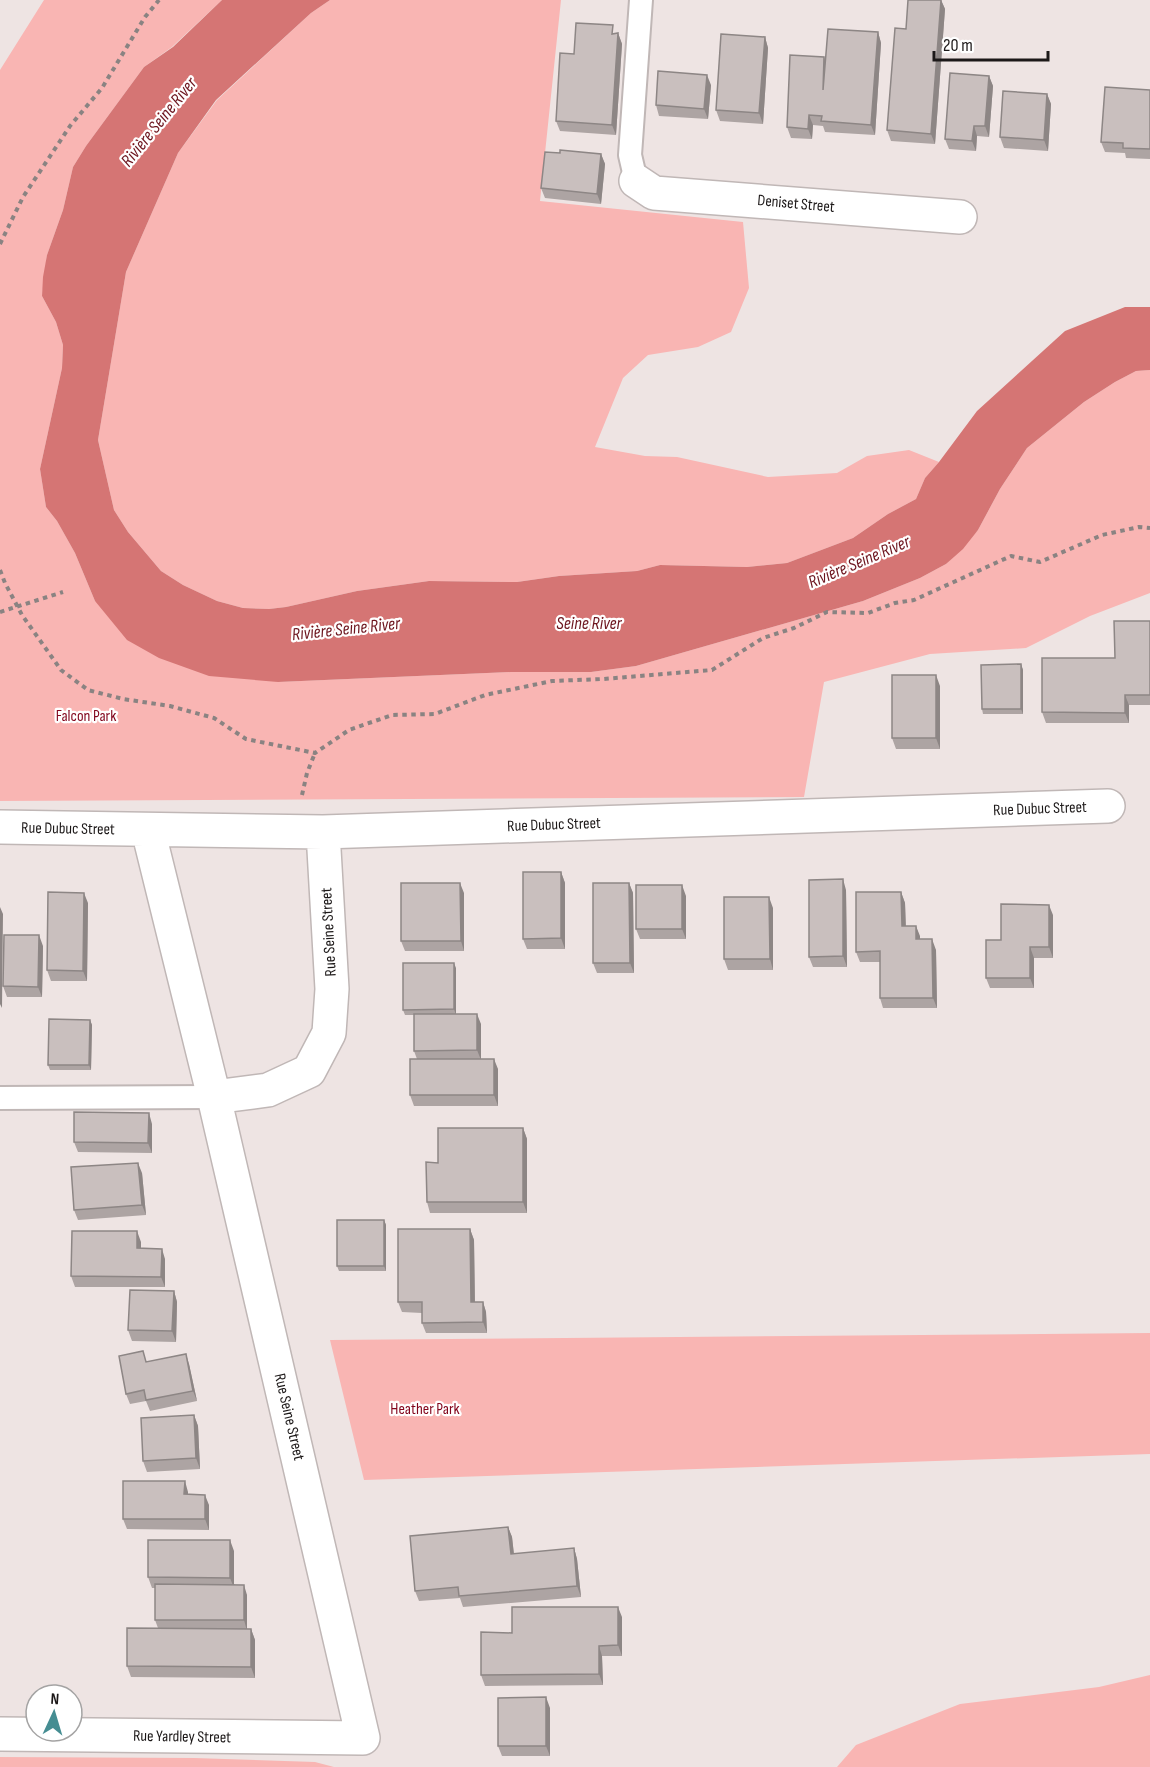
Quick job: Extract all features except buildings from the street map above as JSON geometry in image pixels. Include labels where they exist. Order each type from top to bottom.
[{"type":"street","name":"Deniset Street","points":[[636,181],[654,192],[960,217]]},
{"type":"street","name":"Rue Dubuc Street","points":[[0,828],[314,832],[1108,806]]},
{"type":"street","name":"Rue Seine Street","points":[[148,830],[214,1097],[363,1738]]},
{"type":"street","name":"Rue Seine Street","points":[[214,1097],[268,1090],[309,1071],[329,1033],[332,989],[314,832]]},
{"type":"street","name":"Rue Yardley Street","points":[[0,1734],[363,1738]]},
{"type":"lane","points":[[636,181],[630,154],[641,0]]},
{"type":"lane","points":[[0,1098],[214,1097]]},
{"type":"path","points":[[0,244],[22,197],[70,126],[102,88],[145,17],[159,0]]},
{"type":"path","points":[[314,832],[302,794],[315,753],[349,730],[392,715],[435,714],[485,695],[552,681],[712,670],[763,638],[794,628],[827,612],[867,613],[922,597],[1011,556],[1040,561],[1102,535],[1138,527],[1150,528]]},
{"type":"path","points":[[0,570],[17,607],[62,670],[88,690],[123,699],[170,706],[214,718],[246,739],[315,753]]},
{"type":"path","points":[[0,612],[63,592]]},
{"type":"green space","name":"Falcon Park","points":[[44,0],[222,0],[172,47],[144,67],[86,146],[73,167],[63,210],[47,255],[42,296],[56,322],[63,345],[62,368],[40,469],[46,507],[57,521],[75,553],[95,601],[278,682],[511,672],[591,672],[636,666],[863,601],[920,578],[946,564],[978,530],[1000,489],[1027,448],[1084,402],[1115,382],[1136,371],[1150,370],[1150,593],[1090,616],[1026,648],[930,654],[824,682],[804,797],[0,801],[0,70]]},
{"type":"green space","points":[[330,0],[561,0],[540,201],[743,222],[749,288],[731,332],[698,347],[648,355],[623,378],[595,447],[645,456],[677,457],[768,477],[837,473],[867,456],[909,450],[939,462],[925,478],[916,499],[888,514],[853,538],[787,563],[747,567],[660,565],[637,571],[559,576],[517,582],[429,581],[357,591],[269,609],[243,608],[217,601],[183,585],[161,571],[128,532],[114,510],[98,440],[126,272],[178,153],[217,100],[311,13]]},
{"type":"green space","name":"Heather Park","points":[[1150,1333],[1150,1454],[364,1480],[330,1340]]},
{"type":"green space","points":[[1150,1675],[1150,1767],[837,1767],[856,1745],[960,1704],[1099,1687]]},
{"type":"green space","points":[[0,1757],[194,1758],[315,1762],[334,1767],[0,1767]]},
{"type":"water","name":"Seine River","points":[[222,0],[330,0],[311,13],[216,100],[178,153],[126,272],[98,440],[114,510],[128,532],[161,571],[183,585],[217,601],[243,608],[269,609],[357,591],[429,581],[517,582],[559,576],[637,571],[660,565],[747,567],[787,563],[853,538],[888,514],[916,499],[925,478],[977,411],[1065,331],[1125,307],[1150,307],[1150,370],[1136,371],[1115,382],[1084,402],[1027,448],[1000,489],[978,530],[963,549],[946,564],[920,578],[863,601],[636,666],[591,672],[511,672],[278,682],[209,676],[159,658],[127,640],[95,601],[75,553],[57,521],[46,507],[40,469],[62,368],[63,345],[56,322],[42,296],[43,277],[47,255],[63,210],[73,167],[86,146],[144,67],[173,47]]},
{"type":"water label","name":"Rivière Seine River","points":[[159,122]]},
{"type":"water label","name":"Rivière Seine River","points":[[859,562]]},
{"type":"water label","name":"Rivière Seine River","points":[[346,629]]}]
